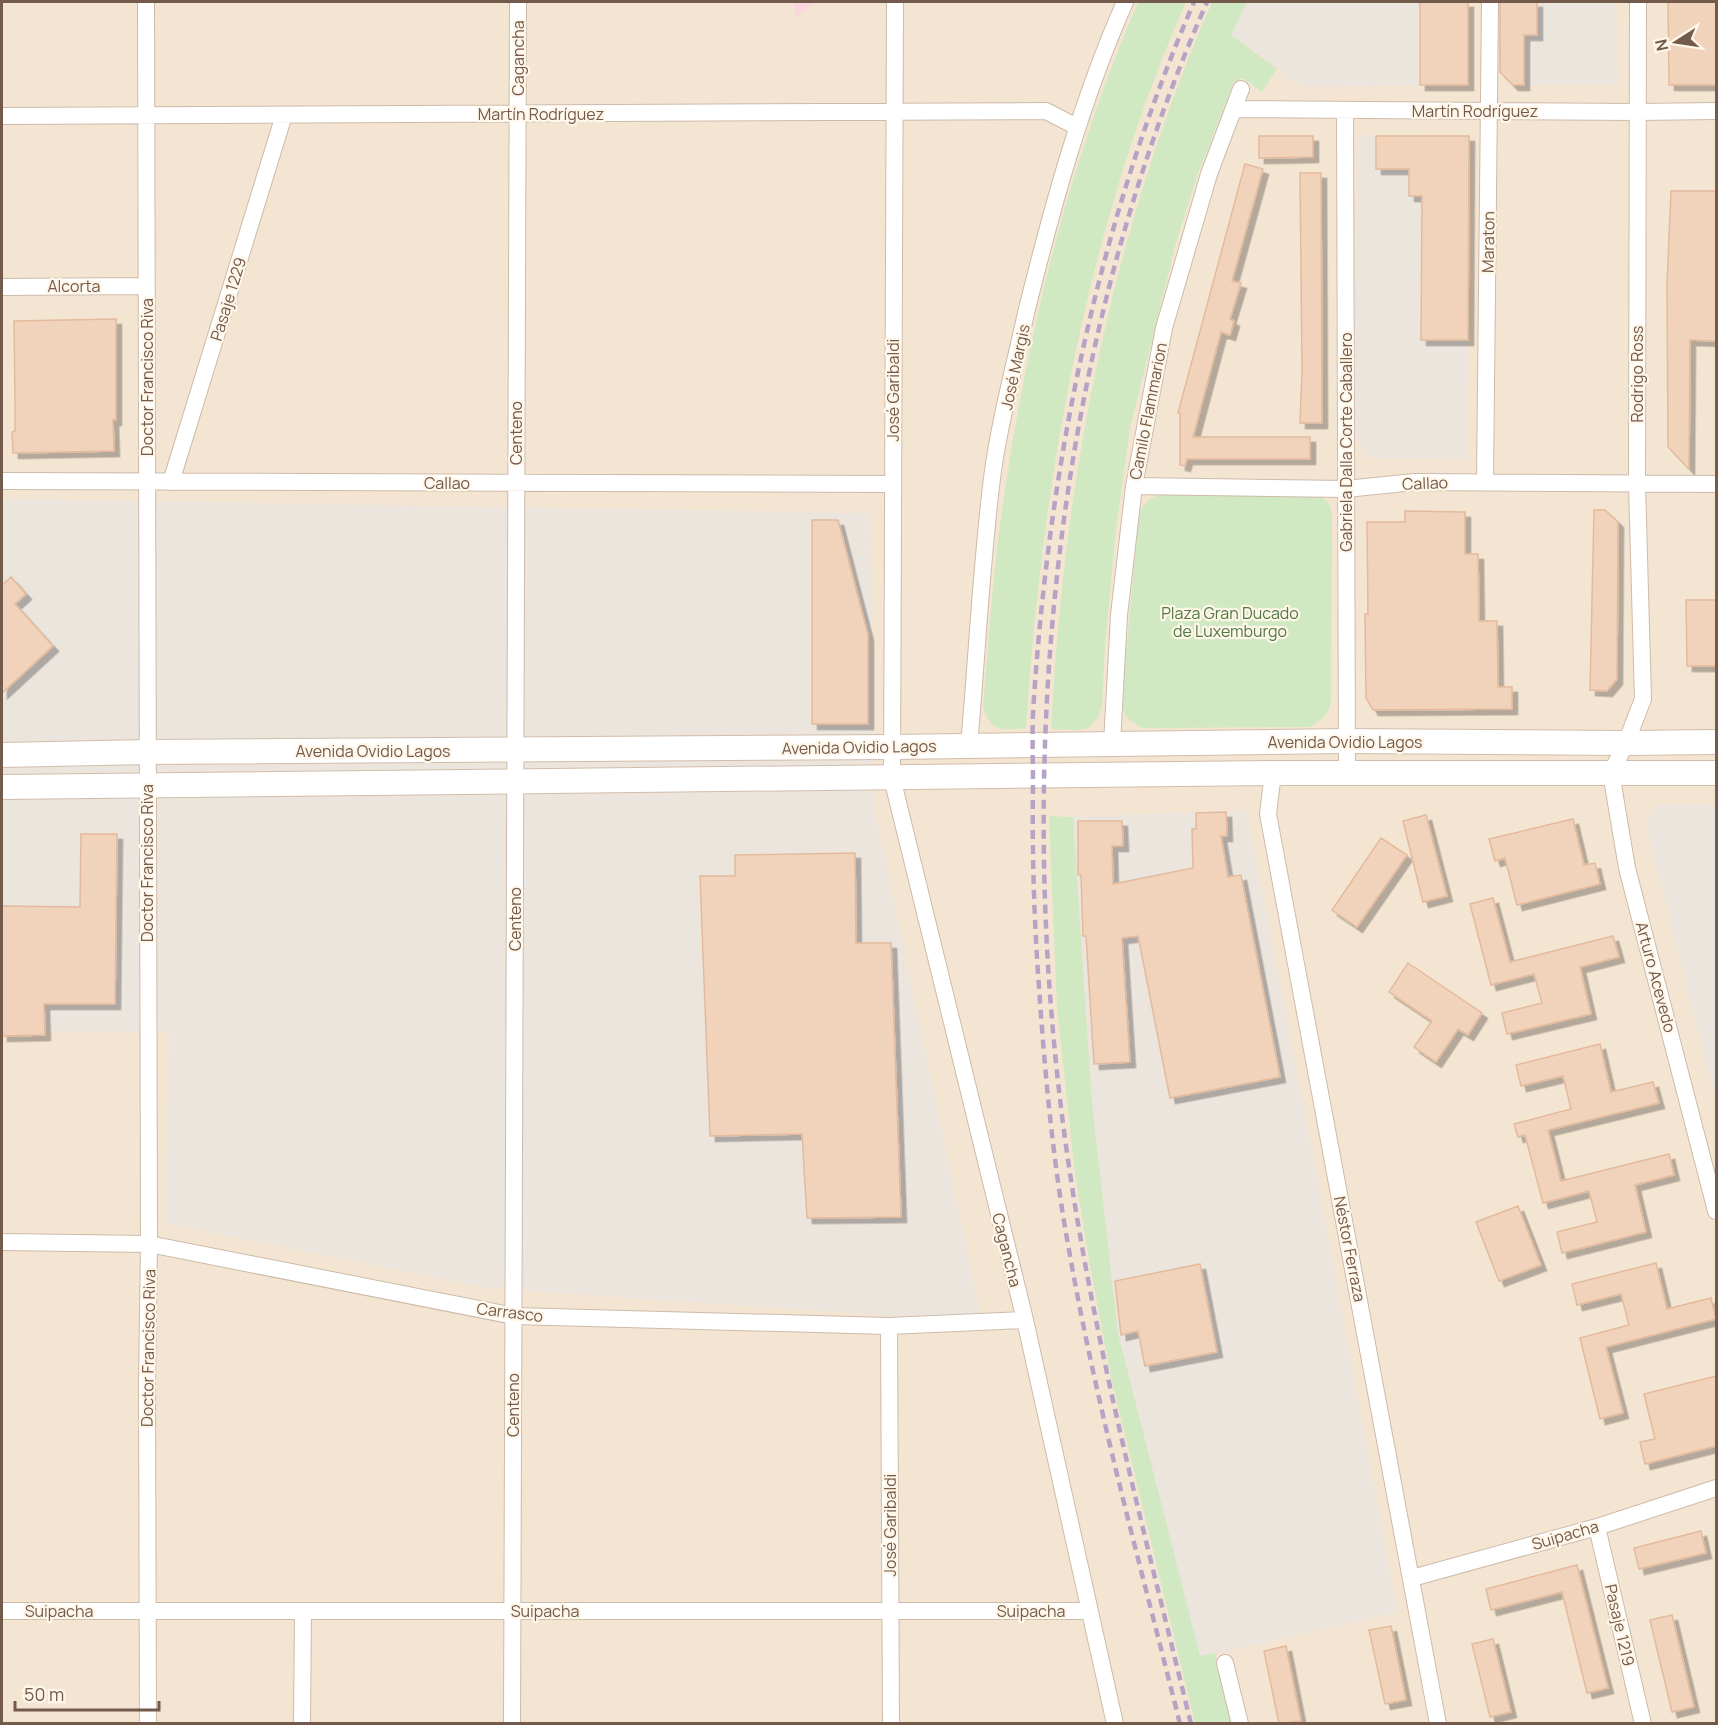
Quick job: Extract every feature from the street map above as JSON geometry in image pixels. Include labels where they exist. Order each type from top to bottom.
[{"type":"main road","name":"Avenida Ovidio Lagos","points":[[2,755],[1347,741],[1716,742]]},
{"type":"main road","name":"Avenida Ovidio Lagos","points":[[2,787],[1273,773],[1716,772]]},
{"type":"street","name":"Doctor Francisco Riva","points":[[146,2],[148,1724]]},
{"type":"street","name":"Cagancha","points":[[518,2],[518,114]]},
{"type":"street","name":"José Garibaldi","points":[[892,778],[895,2]]},
{"type":"street","name":"José Margis","points":[[969,746],[981,581],[993,476],[1013,370],[1038,267],[1077,127],[1125,2]]},
{"type":"street","name":"Maraton","points":[[1485,482],[1490,2]]},
{"type":"street","name":"Rodrigo Ross","points":[[1626,743],[1643,699],[1637,485],[1638,2]]},
{"type":"street","name":"Camilo Flammarion","points":[[1113,744],[1119,615],[1134,486],[1164,328],[1209,174],[1241,89]]},
{"type":"street","name":"Martín Rodríguez","points":[[1234,109],[1716,111]]},
{"type":"street","name":"Gabriela Dalla Corte Caballero","points":[[1345,110],[1347,773]]},
{"type":"street","name":"Martín Rodríguez","points":[[2,116],[1046,111],[1077,127]]},
{"type":"street","name":"Centeno","points":[[513,1724],[518,114]]},
{"type":"street","name":"Pasaje 1229","points":[[171,482],[284,115]]},
{"type":"street","name":"Alcorta","points":[[2,287],[146,286]]},
{"type":"street","name":"Callao","points":[[2,481],[893,484]]},
{"type":"street","name":"Callao","points":[[1134,486],[1346,489],[1414,482],[1716,484]]},
{"type":"street","points":[[1611,773],[1626,743]]},
{"type":"street","name":"Néstor Ferraza","points":[[1273,773],[1268,814],[1438,1724]]},
{"type":"street","name":"Arturo Acevedo","points":[[1611,773],[1627,868],[1716,1211]]},
{"type":"street","name":"Cagancha","points":[[892,778],[1025,1320],[1115,1724]]},
{"type":"street","name":"Carrasco","points":[[2,1242],[149,1244],[513,1316],[889,1326],[1025,1320]]},
{"type":"street","name":"José Garibaldi","points":[[889,1326],[891,1724]]},
{"type":"street","name":"Suipacha","points":[[1412,1578],[1597,1527],[1716,1488]]},
{"type":"street","name":"Pasaje 1219","points":[[1597,1527],[1643,1724]]},
{"type":"street","name":"Suipacha","points":[[2,1611],[1089,1611]]},
{"type":"street","points":[[302,1724],[303,1611]]},
{"type":"street","points":[[1225,1663],[1240,1724]]},
{"type":"shaded area","points":[[2,2],[1716,2],[1716,1723],[2,1723]]},
{"type":"shaded area","points":[[793,2],[816,2],[796,17]]},
{"type":"shaded area","points":[[1247,2],[1468,2],[1468,85],[1310,87],[1289,81],[1277,68],[1231,34]]},
{"type":"shaded area","points":[[1500,2],[1616,2],[1617,85],[1513,85],[1500,72]]},
{"type":"shaded area","points":[[1358,135],[1469,136],[1468,459],[1369,458],[1354,436]]},
{"type":"shaded area","points":[[2,499],[870,513],[875,812],[982,1322],[488,1288],[165,1223],[170,1032],[2,1031]]},
{"type":"shaded area","points":[[1658,805],[1716,805],[1716,1102],[1645,820]]},
{"type":"shaded area","points":[[1246,810],[1310,1140],[1397,1612],[1200,1657],[1118,1333],[1092,1103],[1073,817]]},
{"type":"green space","points":[[1138,2],[1186,2],[1151,88],[1121,176],[1096,266],[1074,358],[1057,450],[1033,635],[1026,728],[1005,729],[995,726],[983,709],[998,539],[1016,421],[1041,299],[1074,178],[1114,60]]},
{"type":"green space","points":[[1212,2],[1247,2],[1231,35],[1277,69],[1262,92],[1243,78],[1233,83],[1198,174],[1177,239],[1130,428],[1116,530],[1105,644],[1102,706],[1098,717],[1089,728],[1051,729],[1067,542],[1098,358],[1120,267],[1146,178],[1177,89]]},
{"type":"green space","name":"Plaza Gran Ducado de Luxemburgo","points":[[1162,494],[1321,496],[1329,503],[1332,515],[1331,700],[1327,713],[1318,722],[1310,727],[1142,728],[1127,718],[1121,706],[1139,514],[1148,501]]},
{"type":"green space","points":[[1049,816],[1073,817],[1092,1103],[1118,1333],[1200,1656],[1215,1653],[1232,1723],[1195,1723],[1111,1377],[1075,1174],[1057,1009]]},
{"type":"building","points":[[1420,2],[1468,2],[1468,85],[1420,85]]},
{"type":"building","points":[[1500,2],[1537,2],[1537,35],[1524,35],[1524,85],[1513,85],[1500,72]]},
{"type":"building","points":[[1668,2],[1716,2],[1716,85],[1669,85]]},
{"type":"building","points":[[1259,136],[1313,136],[1313,157],[1259,158]]},
{"type":"building","points":[[1376,136],[1469,136],[1468,340],[1421,340],[1422,196],[1409,196],[1409,169],[1376,169]]},
{"type":"building","points":[[1245,164],[1263,169],[1232,281],[1241,283],[1230,319],[1234,321],[1230,335],[1221,332],[1193,437],[1310,437],[1310,459],[1187,459],[1185,466],[1180,465],[1180,413],[1178,413]]},
{"type":"building","points":[[1300,173],[1321,173],[1322,423],[1300,423],[1302,370]]},
{"type":"building","points":[[1671,191],[1716,191],[1716,341],[1690,340],[1689,469],[1668,447],[1667,285]]},
{"type":"building","points":[[116,319],[114,451],[13,453],[12,432],[15,431],[14,321]]},
{"type":"building","points":[[1594,510],[1605,510],[1618,522],[1617,679],[1607,691],[1590,690]]},
{"type":"building","points":[[1405,511],[1465,512],[1465,554],[1478,554],[1479,621],[1497,621],[1498,687],[1512,687],[1512,709],[1373,710],[1366,698],[1367,522],[1405,522]]},
{"type":"building","points":[[812,520],[838,520],[868,635],[868,724],[812,724]]},
{"type":"building","points":[[11,577],[26,594],[15,604],[53,646],[2,693],[2,585]]},
{"type":"building","points":[[1686,600],[1716,600],[1716,666],[1687,666]]},
{"type":"building","points":[[1226,812],[1227,836],[1221,836],[1228,877],[1241,875],[1280,1077],[1170,1098],[1138,936],[1122,938],[1130,1062],[1094,1064],[1086,936],[1083,936],[1081,875],[1078,875],[1078,821],[1122,821],[1123,846],[1112,846],[1113,884],[1193,868],[1192,829],[1196,829],[1196,813]]},
{"type":"building","points":[[1426,815],[1447,896],[1423,902],[1403,821]]},
{"type":"building","points":[[1573,819],[1584,865],[1595,863],[1600,884],[1517,905],[1505,858],[1495,861],[1489,839]]},
{"type":"building","points":[[81,834],[117,834],[115,1004],[44,1004],[45,1035],[2,1036],[2,906],[80,907]]},
{"type":"building","points":[[1381,838],[1407,855],[1357,927],[1332,910]]},
{"type":"building","points":[[855,853],[856,943],[891,943],[901,1217],[807,1218],[802,1134],[710,1136],[700,876],[735,876],[735,855]]},
{"type":"building","points":[[1493,898],[1510,962],[1613,936],[1619,957],[1580,967],[1591,1014],[1507,1034],[1502,1013],[1542,1003],[1534,974],[1491,985],[1470,904]]},
{"type":"building","points":[[1408,963],[1482,1013],[1468,1035],[1458,1029],[1436,1062],[1414,1047],[1432,1021],[1389,992]]},
{"type":"building","points":[[1600,1044],[1611,1092],[1653,1082],[1659,1103],[1548,1130],[1561,1181],[1669,1154],[1674,1175],[1635,1185],[1646,1232],[1562,1253],[1557,1232],[1597,1222],[1589,1191],[1543,1203],[1525,1135],[1518,1137],[1514,1124],[1571,1109],[1563,1076],[1521,1086],[1516,1065]]},
{"type":"building","points":[[1518,1206],[1541,1265],[1499,1281],[1476,1222]]},
{"type":"building","points":[[1656,1263],[1667,1309],[1711,1298],[1716,1319],[1606,1347],[1623,1413],[1600,1419],[1580,1338],[1629,1325],[1621,1294],[1577,1305],[1572,1284]]},
{"type":"building","points":[[1200,1264],[1217,1352],[1145,1366],[1138,1331],[1121,1335],[1115,1281]]},
{"type":"building","points":[[1716,1376],[1716,1446],[1645,1464],[1640,1442],[1655,1439],[1644,1394]]},
{"type":"building","points":[[1701,1531],[1706,1553],[1639,1569],[1634,1548]]},
{"type":"building","points":[[1577,1565],[1608,1688],[1587,1693],[1562,1592],[1491,1610],[1486,1589]]},
{"type":"building","points":[[1672,1615],[1694,1707],[1672,1712],[1650,1620]]},
{"type":"building","points":[[1391,1626],[1406,1700],[1385,1704],[1369,1630]]},
{"type":"building","points":[[1493,1639],[1511,1712],[1490,1717],[1472,1644]]},
{"type":"building","points":[[1286,1646],[1301,1721],[1279,1724],[1264,1651]]},
{"type":"railway","points":[[1180,1724],[1120,1488],[1093,1369],[1058,1185],[1041,1020],[1036,937],[1033,860],[1033,713],[1040,622],[1051,530],[1065,440],[1083,350],[1104,261],[1130,173],[1160,87],[1194,2]]},
{"type":"railway","points":[[1191,1724],[1110,1385],[1082,1249],[1071,1180],[1053,1032],[1044,882],[1045,731],[1056,580],[1078,431],[1110,284],[1153,141],[1207,2]]}]
